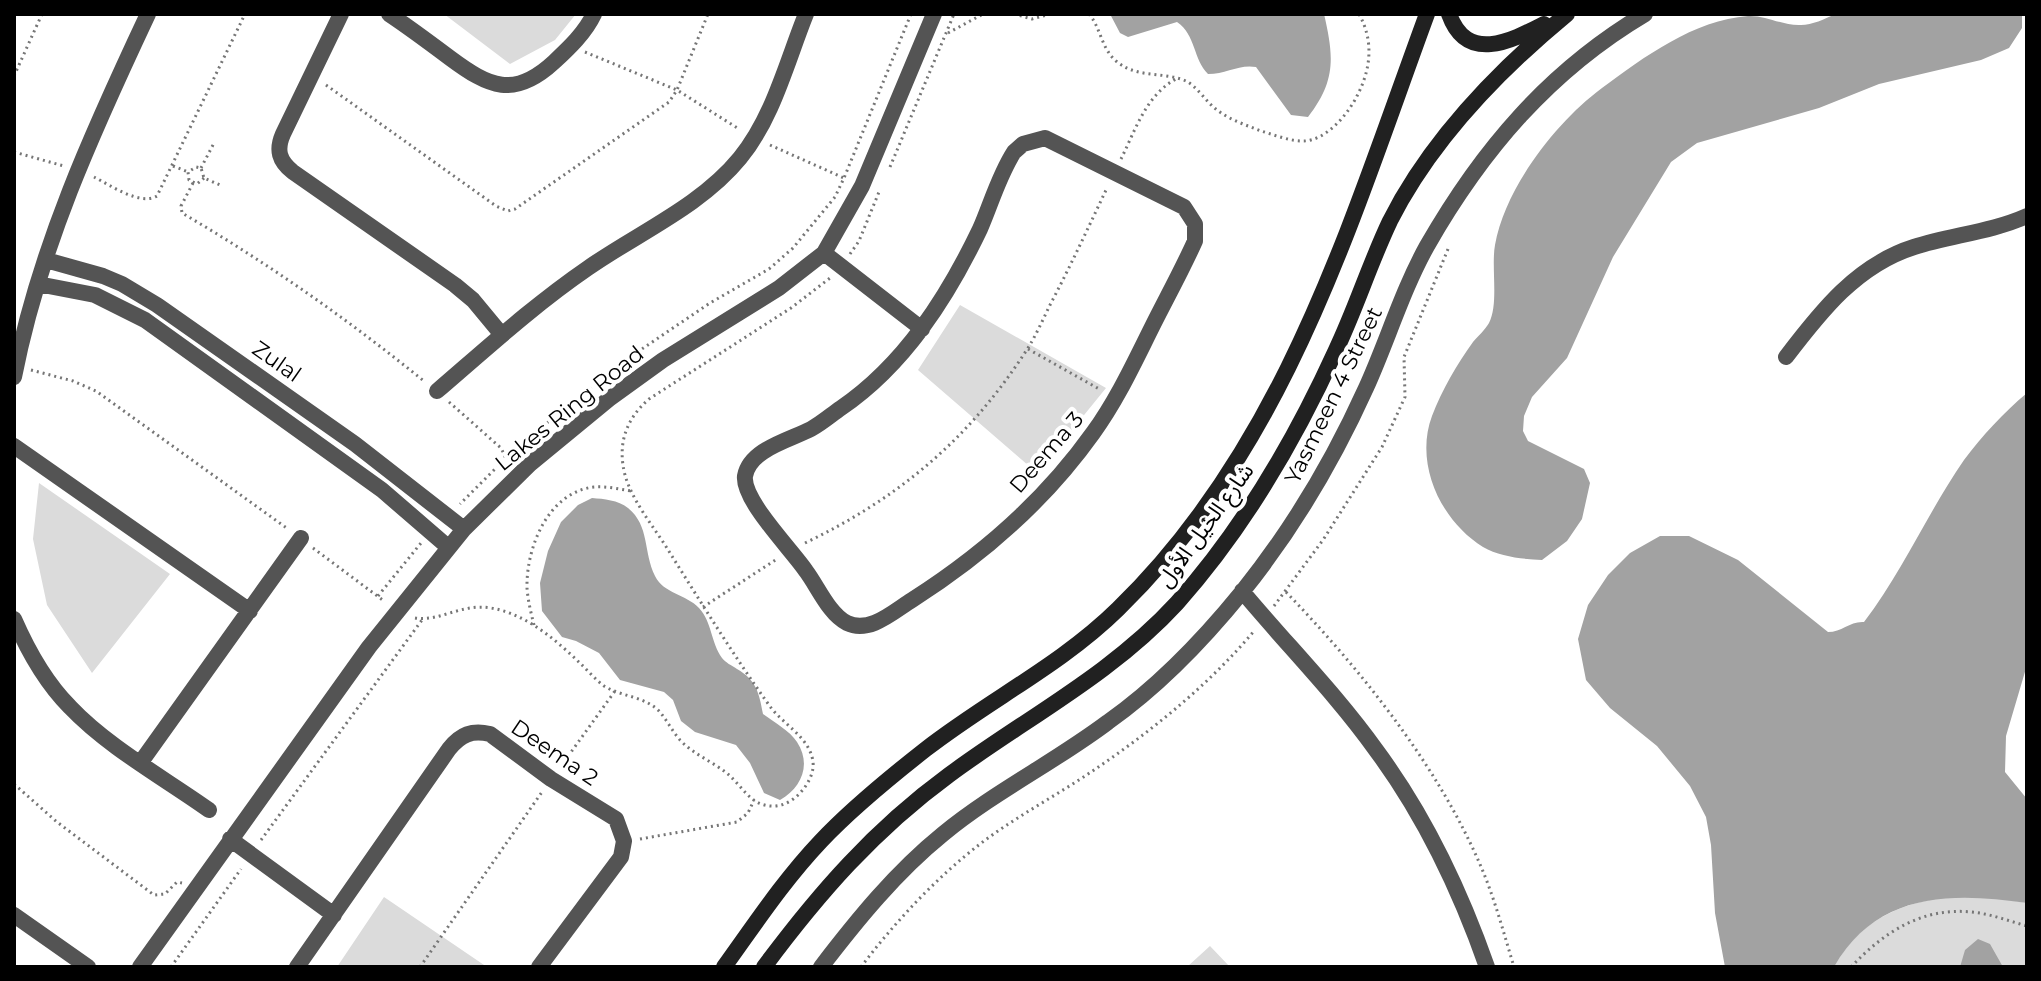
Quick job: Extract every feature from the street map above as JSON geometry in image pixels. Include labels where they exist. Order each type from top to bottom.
[{"type":"main road","name":"شارع الخيل الأول","points":[[724,967],[780,889],[831,831],[871,793],[928,747],[1041,671],[1116,611],[1150,577],[1209,502],[1261,423],[1305,338],[1427,14]]},
{"type":"main road","points":[[1449,14],[1462,35],[1488,45],[1517,38],[1565,14]]},
{"type":"main road","name":"شارع الخيل الأول","points":[[764,967],[817,897],[894,818],[950,775],[1106,669],[1178,602],[1238,523],[1291,440],[1336,352],[1390,221],[1420,173],[1453,127],[1489,85],[1565,14]]},
{"type":"street","points":[[15,372],[38,284],[76,170],[148,14]]},
{"type":"street","points":[[341,14],[279,144],[279,155],[284,165],[455,285],[473,300],[502,335]]},
{"type":"street","points":[[389,14],[477,78],[489,83],[519,84],[534,78],[571,46],[594,14]]},
{"type":"street","points":[[437,391],[570,280],[709,188],[741,157],[764,121],[806,14]]},
{"type":"street","name":"Lakes Ring Road","points":[[140,967],[397,610],[464,529],[530,464],[609,399],[663,360],[779,288],[824,253],[862,186],[934,14]]},
{"type":"street","name":"Yasmeen 4 Street","points":[[821,967],[854,924],[896,878],[942,835],[1121,713],[1164,677],[1242,591],[1288,529],[1329,462],[1365,391],[1425,249],[1468,178],[1513,122],[1564,72],[1645,14]]},
{"type":"street","name":"Deema 3","points":[[1045,138],[1114,175],[1184,207],[1191,215],[1196,232],[1192,249],[1116,398],[1067,466],[1015,520],[929,589],[870,625],[848,623],[838,617],[746,491],[745,477],[750,464],[759,454],[813,428],[854,399],[891,366],[922,329],[972,244],[1008,162],[1023,144],[1045,138]]},
{"type":"street","points":[[1786,357],[1837,294],[1885,259],[1912,247],[1981,231],[2027,216]]},
{"type":"street","points":[[824,253],[922,329]]},
{"type":"street","name":"Zulal","points":[[46,260],[103,276],[148,299],[355,444],[464,529]]},
{"type":"street","name":"Zulal","points":[[38,284],[95,295],[145,320],[343,461],[448,547]]},
{"type":"street","points":[[14,446],[250,611]]},
{"type":"street","points":[[141,762],[301,538]]},
{"type":"street","points":[[1242,591],[1344,709],[1405,792],[1454,882],[1487,967]]},
{"type":"street","points":[[14,619],[26,647],[46,679],[70,708],[209,810]]},
{"type":"street","name":"Deema 2","points":[[297,967],[456,739],[479,731],[490,734],[551,779],[607,811],[616,819],[624,841]]},
{"type":"street","points":[[230,839],[334,915]]},
{"type":"street","points":[[539,967],[621,857],[624,841]]},
{"type":"street","points":[[14,915],[88,967]]},
{"type":"path","points":[[14,76],[42,14]]},
{"type":"path","points":[[14,152],[76,170],[147,200],[153,199],[160,192],[245,14]]},
{"type":"path","points":[[311,75],[496,206],[508,211],[658,111],[677,90],[708,14]]},
{"type":"path","points":[[448,516],[505,456],[633,355],[710,303],[769,269],[801,238],[835,197],[911,14]]},
{"type":"path","points":[[888,172],[954,14]]},
{"type":"path","points":[[946,34],[983,14]]},
{"type":"path","points":[[1014,14],[1032,19],[1050,14]]},
{"type":"path","points":[[1089,14],[1095,21],[1103,44],[1119,64],[1144,74],[1176,79],[1193,86],[1213,108],[1239,123],[1289,140],[1308,141],[1332,128],[1344,116],[1361,87],[1369,57],[1369,42],[1359,14]]},
{"type":"path","points":[[571,46],[677,90],[754,138],[862,186]]},
{"type":"path","points":[[703,607],[791,550],[840,527],[884,499],[927,468],[965,432],[1028,349],[1149,102],[1165,84],[1176,79]]},
{"type":"path","points":[[214,143],[201,168],[204,178],[220,185]]},
{"type":"path","points":[[172,166],[188,172]]},
{"type":"path","points":[[188,172],[196,167],[201,168]]},
{"type":"path","points":[[188,172],[189,180],[193,183],[197,184],[204,178]]},
{"type":"path","points":[[193,183],[181,206],[182,213],[224,237],[356,329],[437,391],[501,448],[505,456]]},
{"type":"path","points":[[15,372],[73,381],[96,391],[409,617],[423,619],[463,607],[478,607],[508,612],[534,625],[603,685],[657,709],[680,740],[728,774],[754,800],[776,806],[790,801],[808,782],[813,761],[804,741],[769,705],[631,491],[623,465],[623,438],[637,409],[649,399],[791,308],[842,266],[859,241],[882,186]]},
{"type":"path","points":[[1028,349],[1116,398]]},
{"type":"path","points":[[534,625],[528,598],[528,570],[532,552],[547,518],[558,503],[574,492],[592,487],[631,491]]},
{"type":"path","points":[[378,596],[432,532]]},
{"type":"path","points":[[1285,591],[1330,638],[1416,753],[1451,806],[1482,870],[1514,967]]},
{"type":"path","points":[[171,967],[423,619]]},
{"type":"path","points":[[420,967],[615,691]]},
{"type":"path","points":[[14,784],[57,822],[154,895],[165,894],[177,882],[193,890]]},
{"type":"path","points":[[624,841],[737,822],[748,813],[754,800]]},
{"type":"path","points":[[1851,967],[1872,944],[1900,925],[1931,914],[1972,912],[2027,926]]},
{"type":"shaded area","points":[[444,14],[576,14],[555,40],[510,64]]},
{"type":"shaded area","points":[[1110,14],[1324,14],[1331,56],[1324,92],[1308,117],[1291,115],[1256,67],[1208,74],[1188,34],[1177,22],[1128,37],[1120,33]]},
{"type":"shaded area","points":[[1835,14],[2022,14],[2022,28],[2009,48],[1981,60],[1879,84],[1819,108],[1697,143],[1671,162],[1613,257],[1567,358],[1532,397],[1524,416],[1523,431],[1528,441],[1584,469],[1590,483],[1582,519],[1567,541],[1542,560],[1504,555],[1483,547],[1455,522],[1435,490],[1426,453],[1427,434],[1450,378],[1492,315],[1495,245],[1509,201],[1521,179],[1551,138],[1585,102],[1652,53],[1689,32],[1748,16],[1801,25]]},
{"type":"shaded area","points":[[960,305],[1106,388],[1037,473],[918,370]]},
{"type":"shaded area","points":[[2027,393],[2027,665],[2006,736],[2005,772],[2027,799],[2027,903],[1971,898],[1918,903],[1894,911],[1872,924],[1852,942],[1834,967],[1725,967],[1715,913],[1706,817],[1690,786],[1657,746],[1610,708],[1586,680],[1578,639],[1588,605],[1608,575],[1630,553],[1660,536],[1689,536],[1738,560],[1828,632],[1864,622],[1964,460]]},
{"type":"shaded area","points":[[39,483],[170,574],[92,673],[47,605],[33,539]]},
{"type":"shaded area","points":[[592,498],[620,503],[635,515],[643,531],[651,567],[659,582],[699,608],[722,658],[753,682],[763,714],[797,742],[804,759],[802,775],[794,789],[780,800],[764,793],[750,763],[736,745],[695,732],[681,721],[673,700],[664,692],[620,680],[599,653],[562,637],[542,611],[540,583],[548,551],[561,522],[578,505]]},
{"type":"shaded area","points":[[384,897],[487,967],[337,967]]},
{"type":"shaded area","points":[[1945,897],[1990,897],[2027,903],[2027,967],[1834,967],[1855,938],[1881,918],[1911,905]]},
{"type":"shaded area","points":[[1978,939],[1990,944],[2003,967],[1960,967],[1965,950]]},
{"type":"shaded area","points":[[1210,946],[1230,967],[1188,966]]}]
